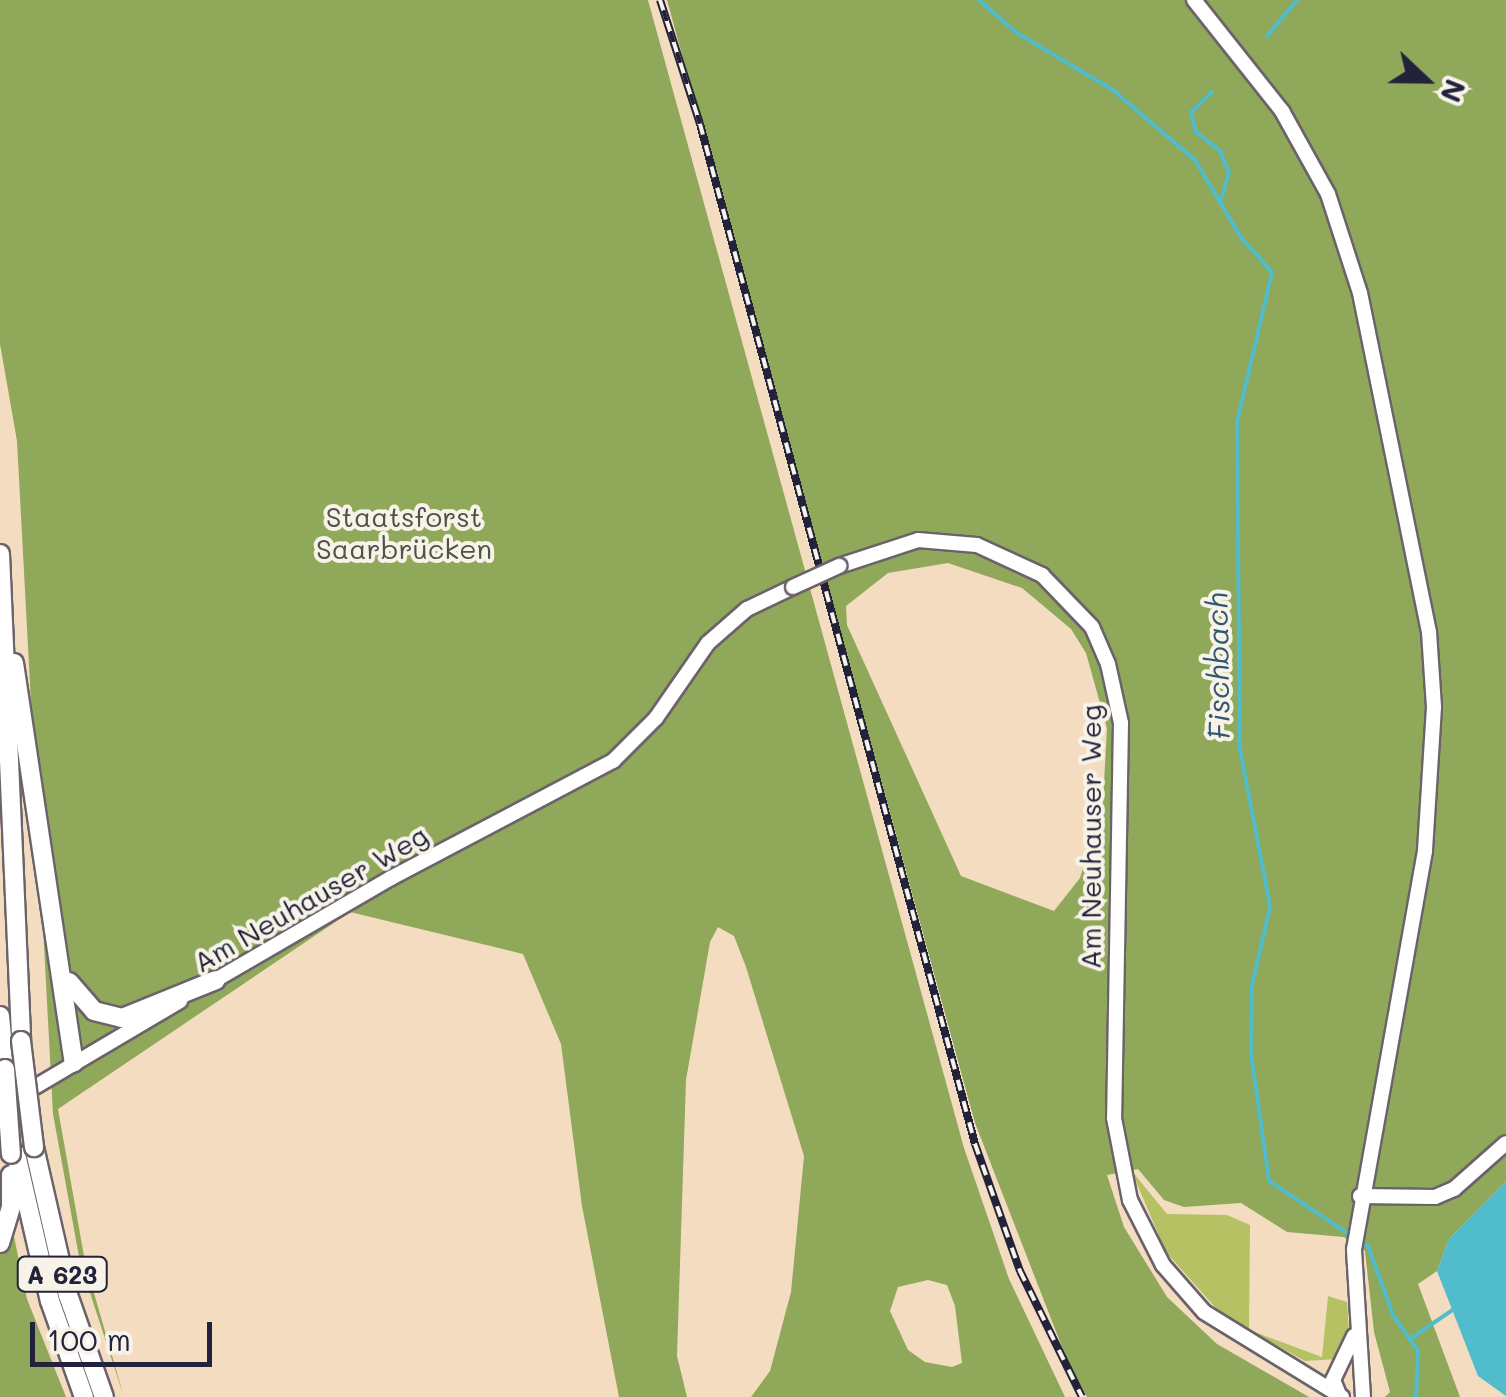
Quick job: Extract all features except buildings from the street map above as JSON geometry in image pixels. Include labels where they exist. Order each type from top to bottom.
[{"type":"highway","name":"A 623","points":[[0,554],[21,1042],[34,1147],[68,1295],[104,1397]]},
{"type":"highway","points":[[3,595],[62,962],[74,1063]]},
{"type":"highway","points":[[62,962],[82,1002],[122,1018],[216,980]]},
{"type":"highway","points":[[0,1016],[14,1154],[12,1206],[0,1242]]},
{"type":"highway","name":"A 623","points":[[14,1154],[46,1284],[84,1397]]},
{"type":"street","points":[[1194,0],[1282,111],[1328,194],[1360,293],[1429,632],[1434,707],[1425,851],[1356,1221],[1361,1397]]},
{"type":"street","name":"Am Neuhauser Weg","points":[[0,1108],[378,885],[613,761],[644,733],[718,633],[793,587],[839,566],[918,540],[978,546],[1042,574],[1092,627],[1108,664],[1120,722],[1114,1049],[1118,1158],[1145,1236],[1178,1286],[1227,1332],[1299,1371],[1361,1397]]},
{"type":"street","points":[[1360,1196],[1435,1198],[1454,1190],[1506,1143]]},
{"type":"street","points":[[1337,1389],[1352,1350],[1356,1315]]},
{"type":"street","points":[[1337,1389],[1358,1375]]},
{"type":"green space","name":"Staatsforst Saarbrücken","points":[[0,0],[648,0],[964,1148],[1009,1279],[1065,1397],[751,1397],[770,1371],[791,1292],[804,1156],[746,967],[734,936],[718,927],[710,942],[686,1080],[677,1356],[687,1397],[619,1397],[582,1206],[561,1044],[523,954],[350,912],[58,1109],[85,1262],[124,1397],[80,1262],[53,1114],[17,441],[0,344]],"holes":[[[928,1280],[947,1285],[955,1306],[962,1363],[952,1367],[925,1362],[908,1350],[890,1311],[898,1287]]]},
{"type":"green space","points":[[667,0],[1506,0],[1506,1181],[1449,1239],[1437,1271],[1418,1284],[1460,1397],[1385,1397],[1390,1392],[1374,1332],[1365,1251],[1344,1237],[1287,1232],[1241,1203],[1184,1207],[1164,1200],[1138,1169],[1107,1175],[1124,1227],[1167,1297],[1217,1344],[1309,1397],[1087,1397],[1069,1365],[975,1123]],"holes":[[[948,563],[1022,588],[1071,629],[1086,653],[1107,728],[1103,802],[1080,878],[1054,911],[961,876],[847,625],[846,606],[888,573]]]},
{"type":"green space","points":[[0,1169],[27,1299],[66,1397],[0,1397]]},
{"type":"green space","points":[[1131,1170],[1167,1214],[1227,1215],[1250,1225],[1249,1330],[1222,1315],[1166,1252]]},
{"type":"green space","points":[[1328,1296],[1347,1302],[1349,1331],[1337,1359],[1305,1361],[1249,1330],[1322,1357]]},
{"type":"water","points":[[1506,1181],[1506,1396],[1478,1376],[1437,1271],[1449,1239]]},
{"type":"waterway","name":"Fischbach","points":[[979,0],[1017,33],[1113,90],[1195,160],[1242,239],[1272,272],[1237,422],[1240,749],[1270,907],[1252,985],[1251,1054],[1269,1181],[1350,1235]]},
{"type":"waterway","points":[[1267,36],[1297,0]]},
{"type":"waterway","points":[[1212,92],[1191,112],[1196,132],[1220,151],[1229,172],[1220,203]]},
{"type":"waterway","name":"Fischbach","points":[[1358,1240],[1368,1246],[1393,1315],[1418,1351],[1416,1397]]},
{"type":"waterway","points":[[1410,1339],[1454,1309]]},
{"type":"railway","points":[[660,0],[700,124],[975,1144],[1020,1271],[1082,1397]]}]
